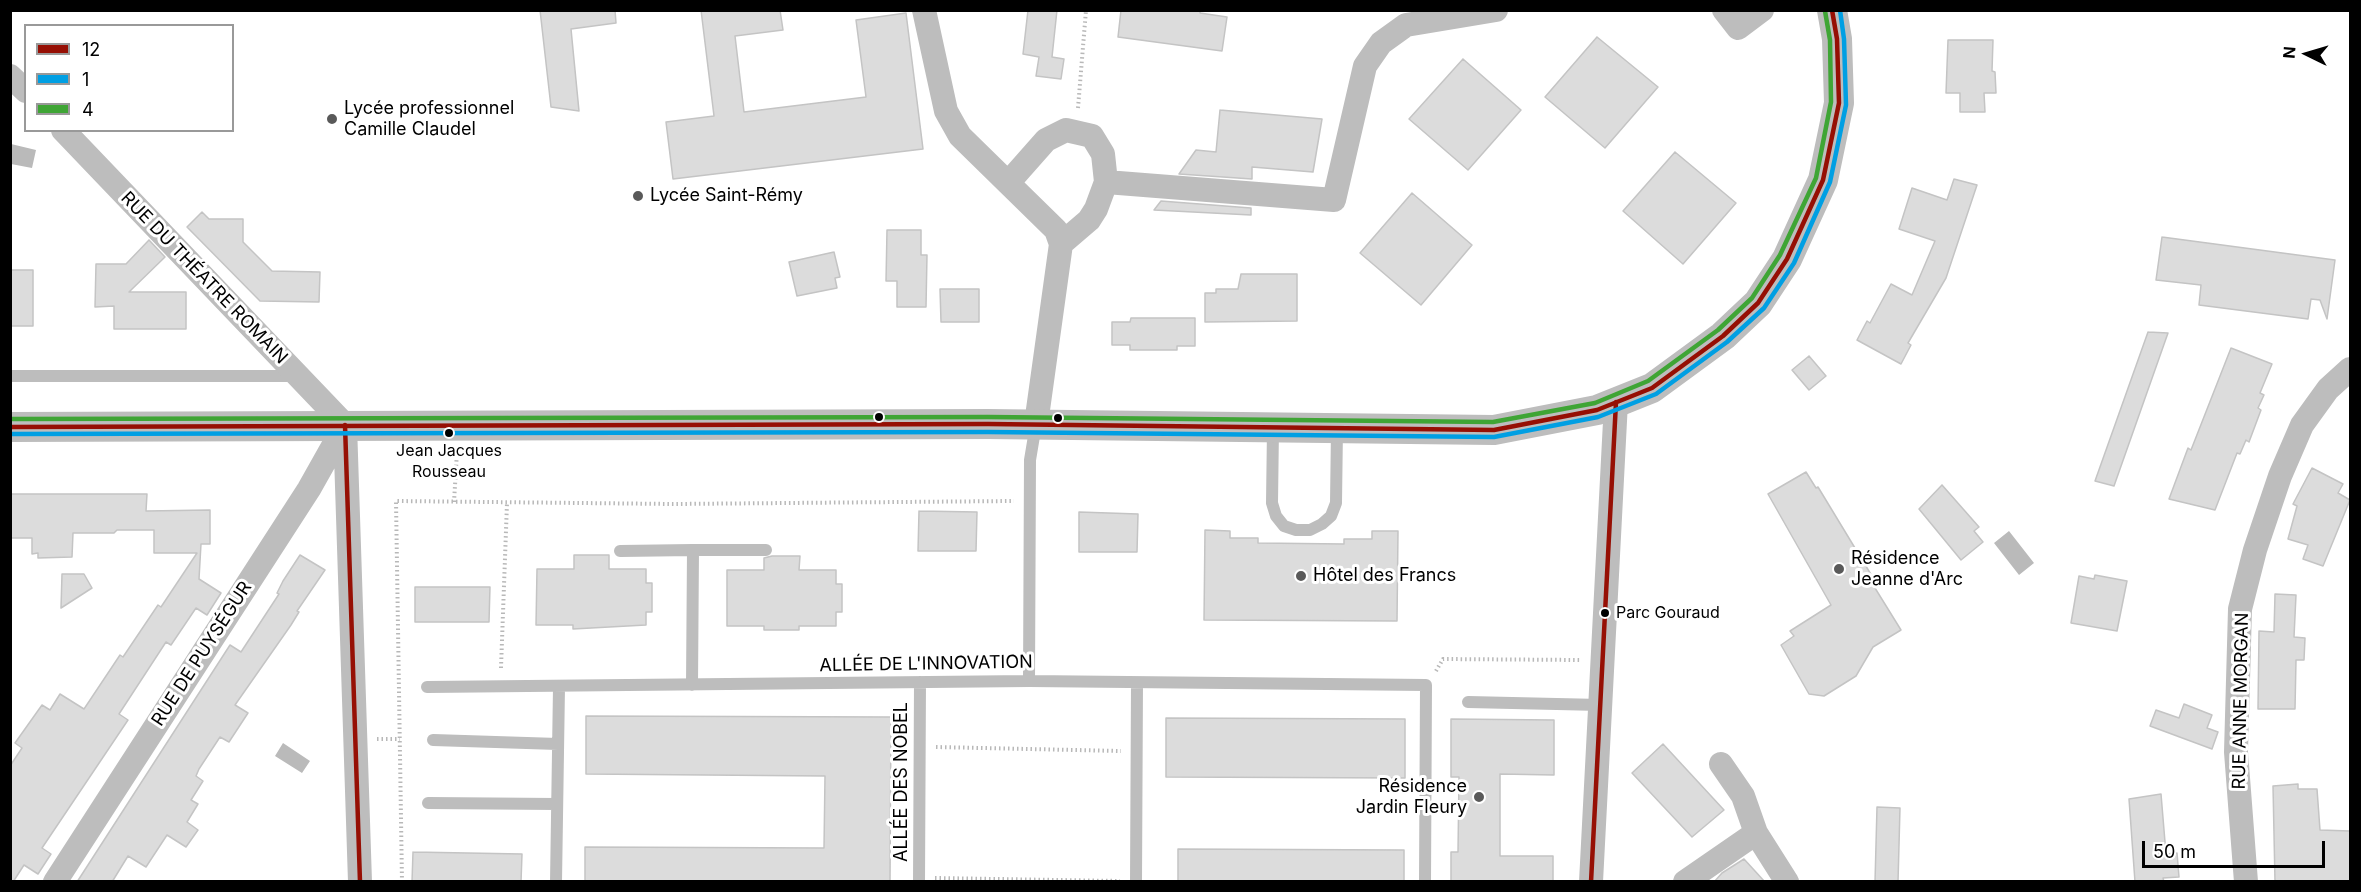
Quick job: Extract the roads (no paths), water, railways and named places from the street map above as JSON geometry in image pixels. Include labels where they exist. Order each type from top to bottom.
[{"type":"street","points":[[924,10],[946,111],[960,136],[1056,230],[1061,244],[1036,424]]},
{"type":"street","points":[[1106,182],[1334,200],[1365,66],[1381,43],[1406,25],[1496,10]]},
{"type":"street","points":[[1724,10],[1738,28],[1762,10]]},
{"type":"street","points":[[10,427],[1036,424],[1494,430],[1597,410],[1652,388],[1723,336],[1758,303],[1787,260],[1823,180],[1839,103],[1837,39],[1832,10]]},
{"type":"street","points":[[10,76],[24,89]]},
{"type":"street","points":[[1008,183],[1046,140],[1066,130],[1092,136],[1103,154],[1106,182],[1096,209],[1089,220],[1061,244]]},
{"type":"street","name":"RUE DU THÉATRE ROMAIN","points":[[65,132],[345,425]]},
{"type":"street","name":"RUE ANNE MORGAN","points":[[2246,882],[2236,752],[2240,609],[2255,550],[2276,486],[2302,425],[2328,389],[2350,369]]},
{"type":"street","points":[[1591,882],[1616,402]]},
{"type":"street","points":[[345,425],[360,882]]},
{"type":"street","name":"RUE DE PUYSÉGUR","points":[[55,882],[309,489],[345,425]]},
{"type":"street","points":[[309,489],[327,488],[348,497]]},
{"type":"street","points":[[1721,764],[1743,796],[1756,833],[1787,882]]},
{"type":"street","points":[[1685,882],[1756,833]]},
{"type":"lane","points":[[10,376],[298,376]]},
{"type":"lane","points":[[1029,681],[1030,460],[1036,424]]},
{"type":"lane","points":[[1273,427],[1272,503],[1276,516],[1284,526],[1296,530],[1310,530],[1322,524],[1331,516],[1336,504],[1337,428]]},
{"type":"lane","points":[[692,685],[693,550]]},
{"type":"lane","points":[[620,551],[766,550]]},
{"type":"lane","name":"ALLÉE DE L'INNOVATION","points":[[427,687],[1029,681],[1426,685],[1425,882]]},
{"type":"lane","name":"ALLÉE DES NOBEL","points":[[919,880],[920,682]]},
{"type":"lane","points":[[1136,881],[1137,683]]},
{"type":"lane","points":[[556,882],[559,687]]},
{"type":"lane","points":[[1468,702],[1600,705]]},
{"type":"lane","points":[[433,740],[558,744]]},
{"type":"lane","points":[[428,803],[557,804]]},
{"type":"place","name":"Lycée professionnel Camille Claudel","points":[[332,119]]},
{"type":"place","name":"Lycée Saint-Rémy","points":[[638,196]]},
{"type":"place","name":"Jean Jacques Rousseau","points":[[449,433]]},
{"type":"place","name":"Résidence Jeanne d'Arc","points":[[1839,569]]},
{"type":"place","name":"Hôtel des Francs","points":[[1301,576]]},
{"type":"place","name":"Parc Gouraud","points":[[1605,613]]},
{"type":"place","name":"Résidence Jardin Fleury","points":[[1479,797]]}]
